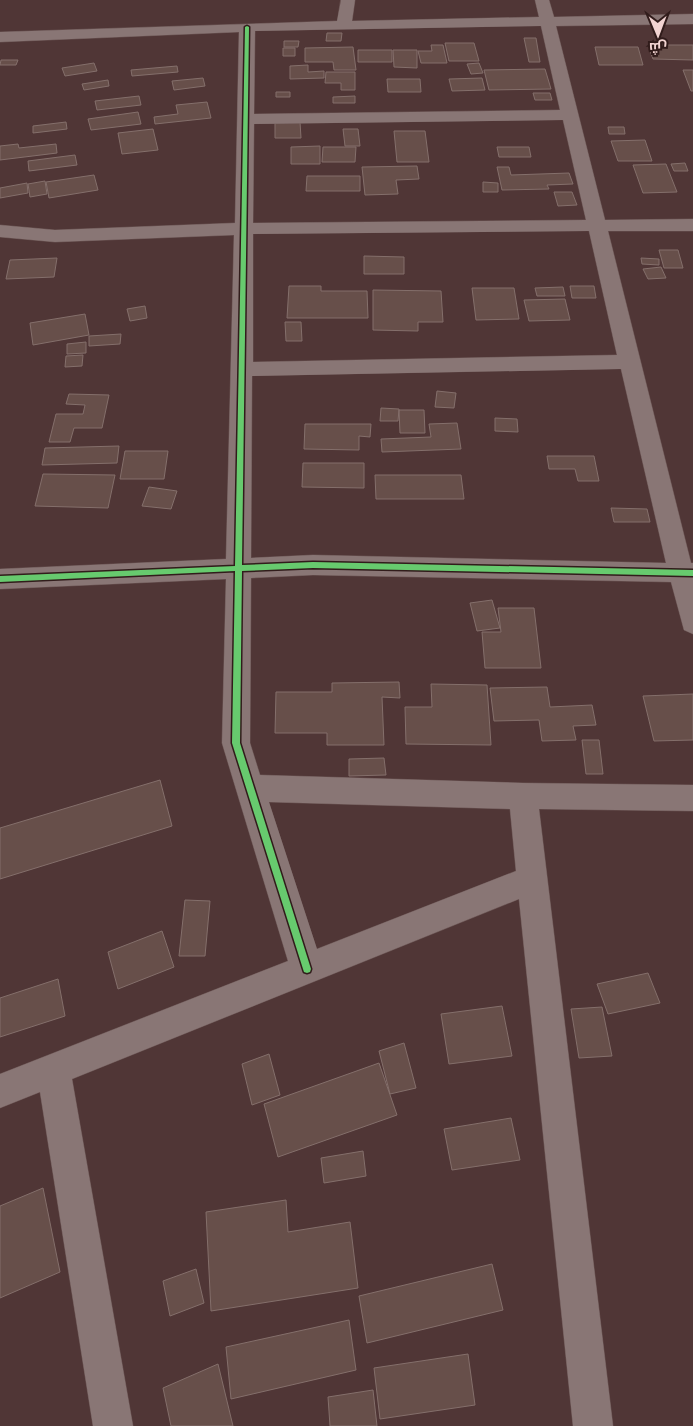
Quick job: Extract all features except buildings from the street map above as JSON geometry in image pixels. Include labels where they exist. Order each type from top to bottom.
[{"type":"street","points":[[344,25],[348,0]]},
{"type":"street","points":[[542,0],[630,362],[687,572],[693,623]]},
{"type":"street","points":[[0,38],[247,27],[547,20],[693,19]]},
{"type":"street","points":[[247,27],[236,743],[307,969]]},
{"type":"street","points":[[246,119],[570,115]]},
{"type":"street","points":[[0,231],[55,236],[244,229],[693,225]]},
{"type":"street","points":[[242,369],[630,362]]},
{"type":"street","points":[[0,579],[313,565],[687,572]]},
{"type":"street","points":[[250,788],[523,796],[693,798]]},
{"type":"street","points":[[523,796],[593,1426]]},
{"type":"street","points":[[0,1091],[532,879]]},
{"type":"street","points":[[53,1070],[113,1426]]},
{"type":"cycle path","points":[[247,27],[236,743],[307,969]]},
{"type":"cycle path","points":[[0,579],[313,565],[693,573]]}]
